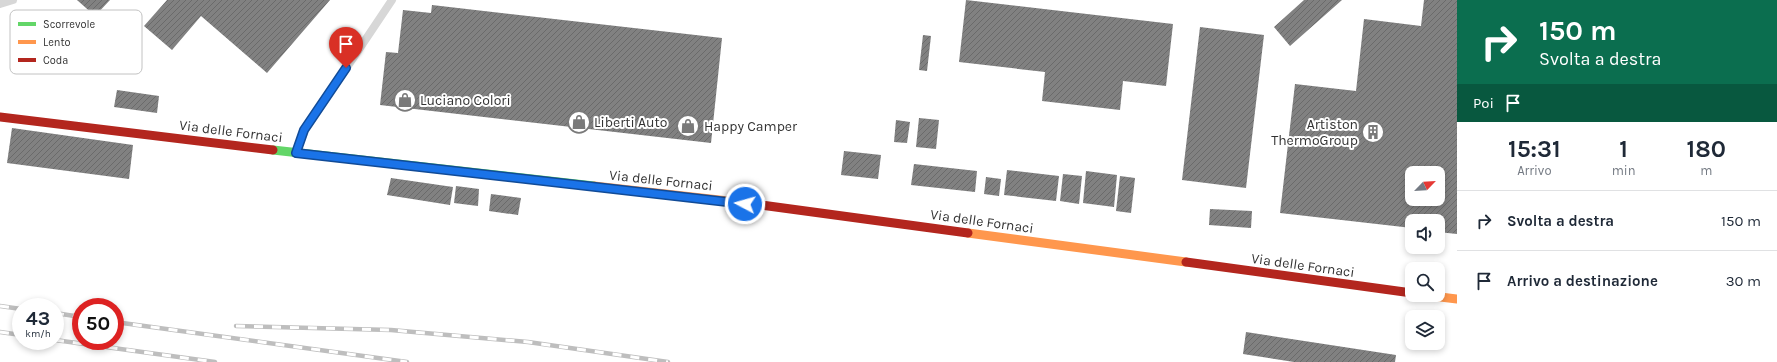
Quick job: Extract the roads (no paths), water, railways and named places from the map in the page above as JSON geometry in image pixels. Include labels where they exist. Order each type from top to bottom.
[{"type":"main road","name":"Via delle Fornaci","points":[[0,117],[296,153],[760,205],[1405,292]]},
{"type":"main road","points":[[1445,298],[1457,300]]},
{"type":"lane","points":[[0,4],[13,0]]},
{"type":"lane","points":[[296,153],[304,130],[392,0]]},
{"type":"railway","points":[[0,306],[12,308]]},
{"type":"railway","points":[[64,314],[72,316]]},
{"type":"railway","points":[[124,323],[407,362]]},
{"type":"railway","points":[[236,326],[391,330],[528,342],[668,362]]},
{"type":"railway","points":[[0,332],[12,334]]},
{"type":"railway","points":[[64,341],[215,362]]},
{"type":"place","name":"Luciano Colori","points":[[405,100]]},
{"type":"place","name":"Liberti Auto","points":[[579,122]]},
{"type":"place","name":"Happy Camper","points":[[688,126]]},
{"type":"place","name":"Artiston ThermoGroup","points":[[1373,132]]}]
